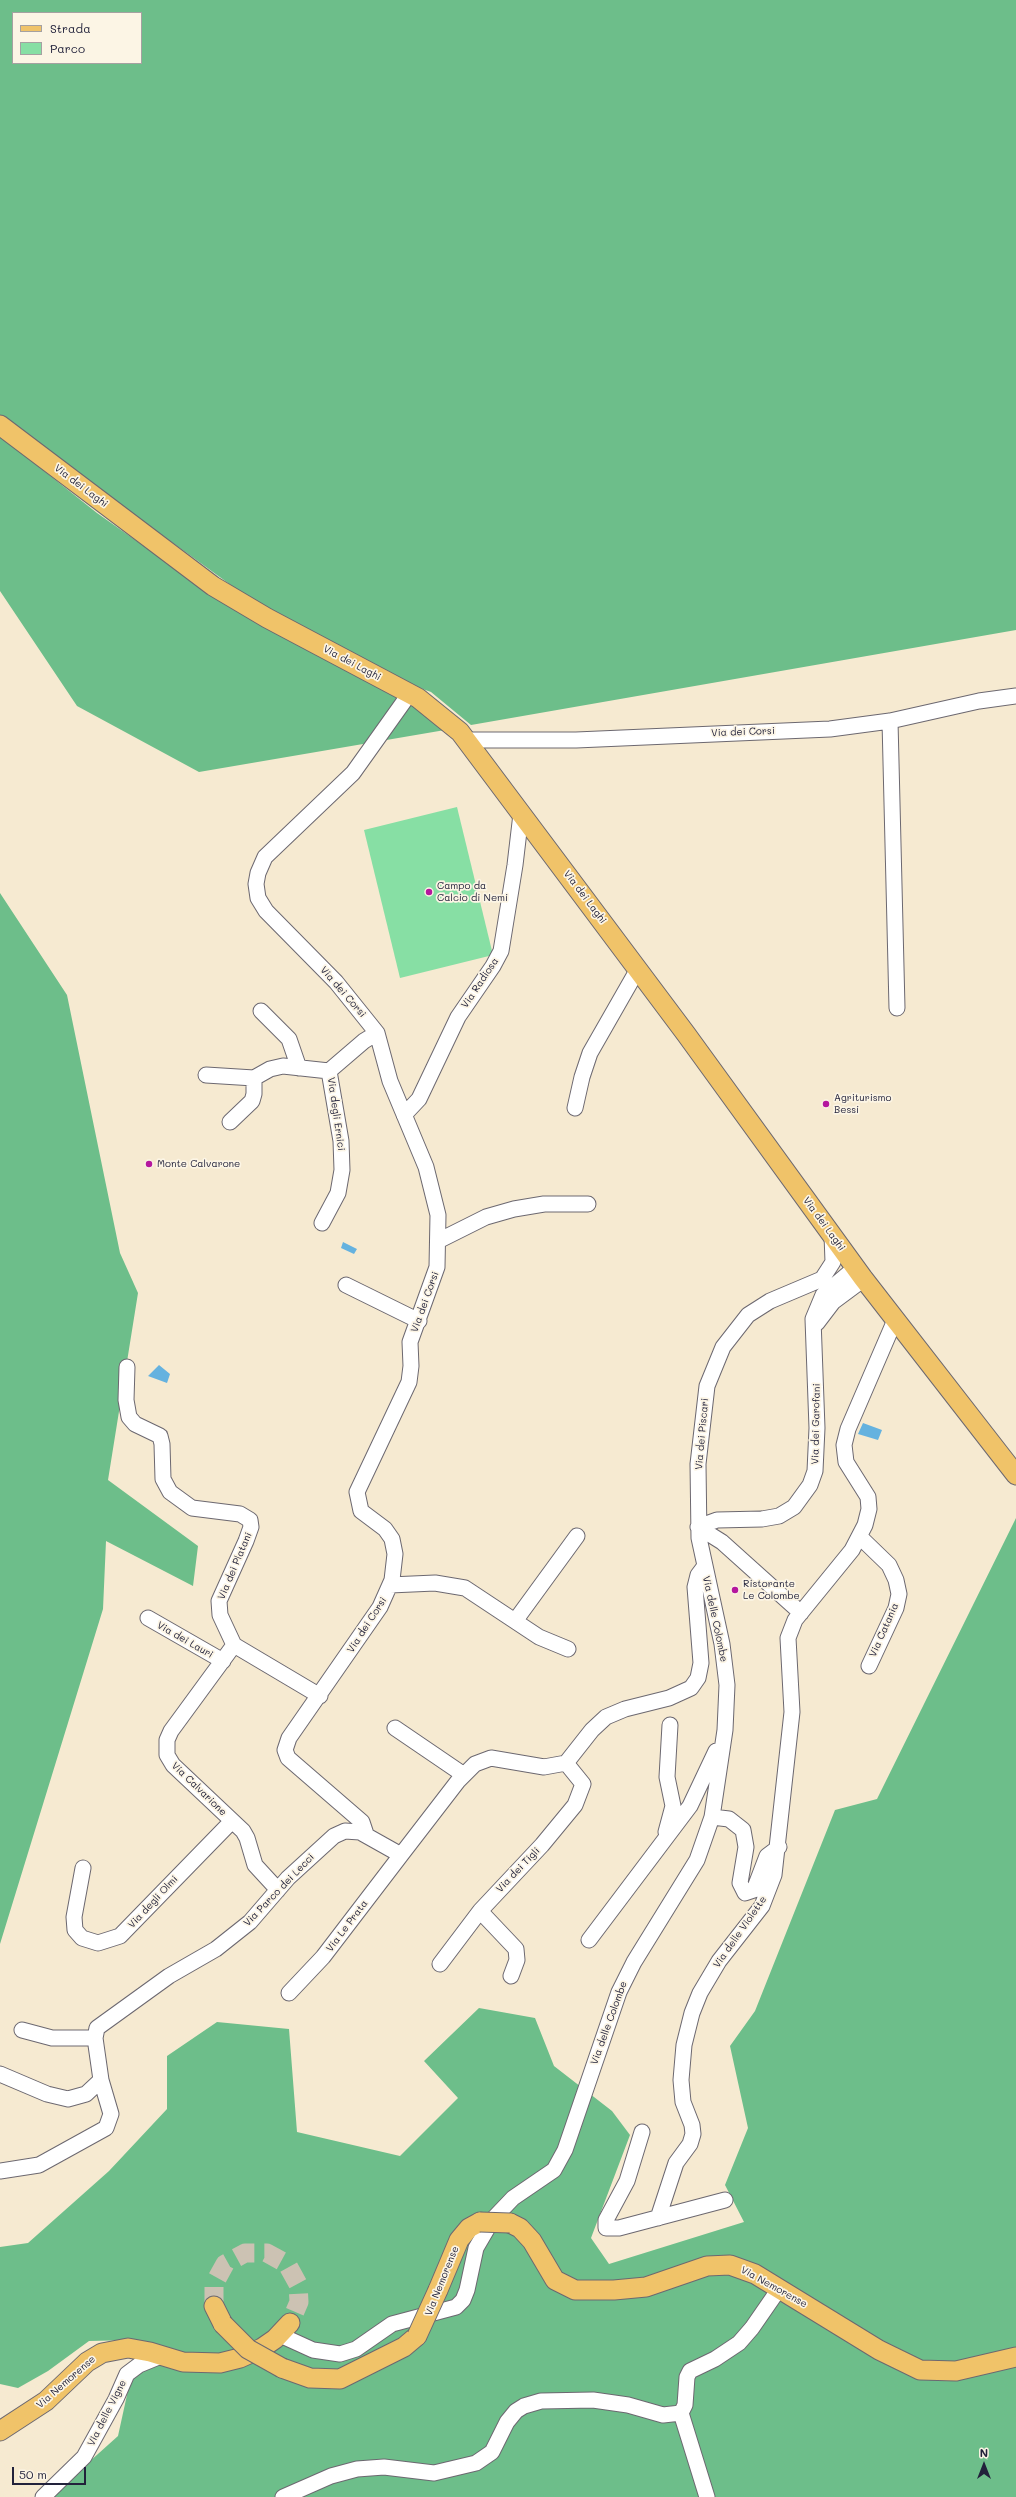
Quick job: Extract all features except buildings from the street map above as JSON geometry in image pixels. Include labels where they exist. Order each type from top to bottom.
[{"type":"main road","name":"Via dei Laghi","points":[[0,425],[214,586],[267,618],[410,693],[437,711],[467,740],[638,969],[895,1320],[1016,1475]]},
{"type":"main road","name":"Via Nemorense","points":[[215,2309],[223,2324],[248,2349],[282,2368],[310,2378],[340,2379],[404,2347],[417,2336],[459,2240],[469,2228],[480,2222],[510,2223],[520,2228],[532,2241],[554,2280],[575,2290],[618,2290],[646,2287],[701,2268],[722,2264],[745,2269],[879,2350],[920,2370],[956,2371],[1016,2357]]},
{"type":"main road","name":"Via Nemorense","points":[[0,2431],[41,2405],[86,2362],[102,2353],[128,2348],[194,2364],[225,2362],[258,2351],[285,2329]]},
{"type":"street","name":"Via dei Corsi","points":[[366,1834],[365,1827],[360,1819],[286,1754],[286,1746],[289,1738],[320,1696],[380,1607],[390,1585],[395,1554],[392,1539],[385,1529],[363,1514],[358,1505],[357,1492],[362,1477],[408,1382],[411,1366],[410,1346],[436,1274],[438,1215],[430,1181],[390,1081],[377,1033],[336,982],[263,907],[257,893],[257,879],[265,857],[353,773],[410,693]]},
{"type":"street","name":"Via dei Corsi","points":[[467,740],[581,740],[813,730],[890,721],[978,701],[1016,696]]},
{"type":"street","points":[[890,721],[897,1008]]},
{"type":"street","name":"Via Radiosa","points":[[404,1115],[418,1099],[458,1017],[494,966],[501,951],[512,887],[521,814]]},
{"type":"street","points":[[575,1108],[582,1077],[590,1053],[638,969]]},
{"type":"street","points":[[260,1011],[289,1039],[299,1068]]},
{"type":"street","points":[[206,1075],[254,1078],[274,1067],[299,1068],[330,1072],[364,1041],[377,1033]]},
{"type":"street","name":"Via degli Ernici","points":[[322,1223],[338,1193],[342,1170],[341,1141],[330,1072]]},
{"type":"street","points":[[230,1122],[252,1101],[254,1094],[254,1078]]},
{"type":"street","points":[[438,1241],[476,1222],[510,1210],[535,1205],[588,1204]]},
{"type":"street","points":[[822,1279],[833,1262],[832,1235]]},
{"type":"street","name":"Via dei Piscari","points":[[698,1527],[698,1464],[702,1415],[707,1386],[716,1360],[741,1322],[754,1310],[822,1279],[857,1269]]},
{"type":"street","name":"Via dei Garofani","points":[[698,1527],[717,1520],[762,1519],[779,1516],[794,1507],[810,1486],[815,1471],[817,1428],[813,1319],[820,1300],[828,1289],[857,1269]]},
{"type":"street","points":[[346,1285],[419,1321]]},
{"type":"street","name":"Via delle Violette","points":[[658,2218],[676,2163],[690,2144],[693,2134],[692,2125],[683,2102],[681,2080],[684,2045],[692,2013],[700,1993],[722,1956],[765,1900],[774,1875],[779,1847],[792,1712],[787,1644],[791,1628],[860,1537],[867,1519],[869,1502],[866,1492],[846,1462],[844,1445],[848,1429],[895,1320]]},
{"type":"street","name":"Via dei Platani","points":[[127,1367],[126,1400],[128,1417],[135,1424],[160,1436],[162,1444],[164,1479],[170,1492],[192,1508],[240,1514],[250,1520],[251,1526],[248,1536],[219,1601],[220,1615],[234,1645]]},
{"type":"street","points":[[698,1527],[722,1542],[801,1613]]},
{"type":"street","name":"Via delle Colombe","points":[[285,2329],[318,2351],[340,2354],[356,2349],[392,2324],[443,2312],[460,2304],[467,2290],[476,2248],[493,2219],[513,2198],[554,2170],[565,2150],[619,1992],[634,1962],[697,1860],[712,1817],[725,1730],[727,1705],[725,1663],[704,1567],[698,1527]]},
{"type":"street","points":[[515,1621],[577,1536]]},
{"type":"street","name":"Via Catania","points":[[860,1537],[889,1565],[896,1580],[899,1594],[896,1608],[869,1666]]},
{"type":"street","points":[[401,1856],[464,1774],[475,1764],[491,1758],[544,1767],[566,1764],[592,1730],[606,1717],[624,1709],[669,1698],[688,1690],[695,1683],[700,1673],[702,1658],[695,1587],[698,1574],[704,1567]]},
{"type":"street","points":[[390,1585],[422,1583],[456,1584],[472,1592],[539,1637],[568,1649]]},
{"type":"street","name":"Via dei Lauri","points":[[148,1618],[223,1661]]},
{"type":"street","points":[[234,1645],[320,1696]]},
{"type":"street","name":"Via Calvarione","points":[[234,1645],[172,1731],[166,1750],[173,1765],[246,1834],[257,1868],[278,1890]]},
{"type":"street","points":[[662,1844],[672,1814],[672,1796],[667,1777],[670,1725]]},
{"type":"street","points":[[395,1728],[464,1774]]},
{"type":"street","points":[[589,1940],[695,1799],[725,1730]]},
{"type":"street","name":"Via dei Tigli","points":[[480,1911],[542,1845],[574,1804],[583,1784],[566,1764]]},
{"type":"street","points":[[672,1796],[695,1799]]},
{"type":"street","points":[[712,1817],[733,1821],[745,1834],[745,1854],[740,1883],[745,1893],[754,1890],[767,1856],[779,1847]]},
{"type":"street","name":"Via degli Olmi","points":[[83,1868],[74,1917],[75,1930],[82,1938],[98,1943],[120,1936],[232,1820]]},
{"type":"street","name":"Via Parco dei Lecci","points":[[95,2038],[96,2030],[101,2025],[168,1976],[216,1949],[250,1922],[278,1890],[337,1834],[349,1831],[366,1834],[401,1856]]},
{"type":"street","name":"Via Le Prata","points":[[289,1993],[323,1957],[401,1856]]},
{"type":"street","points":[[440,1964],[480,1911],[516,1949],[517,1960],[511,1976]]},
{"type":"street","points":[[0,2171],[39,2165],[106,2128],[111,2114],[101,2080],[95,2038],[52,2038],[22,2030]]},
{"type":"street","points":[[0,2074],[47,2094],[68,2099],[86,2094],[101,2080]]},
{"type":"street","points":[[642,2132],[627,2181],[605,2226],[615,2229],[725,2200]]},
{"type":"street","points":[[707,2497],[682,2413],[685,2404],[687,2377],[690,2371],[715,2359],[739,2342],[752,2328],[779,2289]]},
{"type":"street","name":"Via delle Vigne","points":[[43,2497],[84,2457],[116,2399],[127,2374],[139,2365],[161,2356]]},
{"type":"street","points":[[283,2497],[331,2476],[357,2468],[402,2468],[434,2473],[476,2463],[492,2452],[507,2422],[516,2411],[524,2406],[541,2401],[593,2400],[628,2405],[664,2415],[682,2413]]},
{"type":"green space","points":[[0,0],[1016,0],[1016,630],[471,725],[431,692],[417,687],[275,613],[239,591],[0,417]]},
{"type":"green space","points":[[0,436],[97,513],[217,598],[382,683],[445,730],[199,772],[77,706],[0,591]]},
{"type":"green space","name":"Campo da Calcio di Nemi","points":[[457,807],[493,955],[400,978],[364,830]]},
{"type":"green space","points":[[0,893],[67,995],[120,1253],[138,1293],[108,1480],[198,1546],[193,1586],[106,1541],[103,1609],[0,1944]]},
{"type":"green space","points":[[1016,1518],[1016,2497],[35,2497],[79,2471],[118,2436],[132,2372],[133,2340],[89,2341],[48,2371],[18,2388],[0,2384],[0,2247],[28,2243],[109,2171],[167,2109],[167,2056],[217,2022],[289,2029],[297,2132],[400,2156],[458,2098],[424,2061],[479,2008],[535,2018],[554,2066],[612,2111],[630,2135],[591,2238],[609,2264],[744,2222],[725,2185],[748,2128],[730,2046],[755,2011],[835,1810],[877,1799]]},
{"type":"water","points":[[343,1242],[357,1249],[354,1254],[341,1248]]},
{"type":"water","points":[[159,1365],[170,1374],[167,1383],[148,1376]]},
{"type":"water","points":[[863,1423],[882,1430],[878,1440],[858,1434]]},
{"type":"tunnel","points":[[214,2306],[214,2284],[225,2264],[245,2253],[267,2253],[287,2264],[298,2284],[299,2302],[290,2323]]},
{"type":"place","name":"Campo da Calcio di Nemi","points":[[429,892]]},
{"type":"place","name":"Agriturismo Bessi","points":[[826,1104]]},
{"type":"place","name":"Monte Calvarone","points":[[149,1164]]},
{"type":"place","name":"Ristorante Le Colombe","points":[[735,1590]]}]
